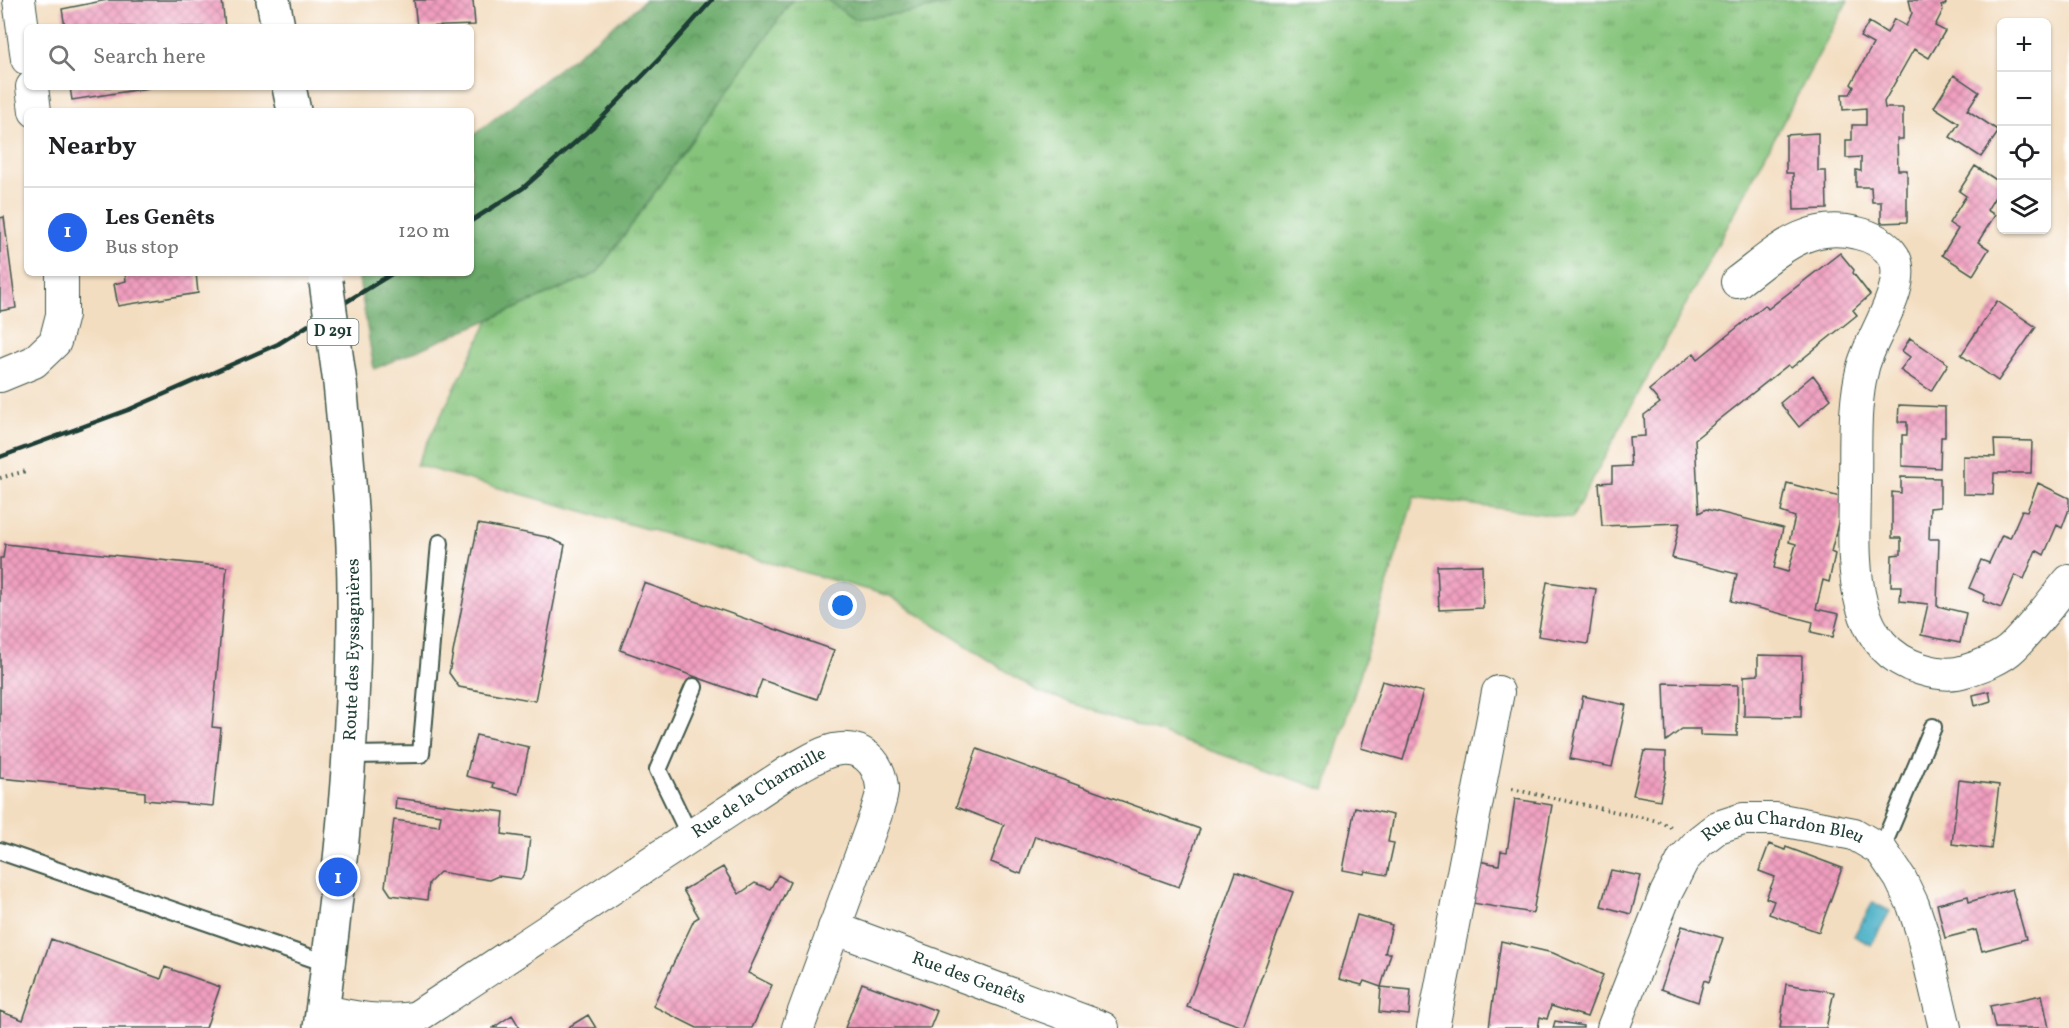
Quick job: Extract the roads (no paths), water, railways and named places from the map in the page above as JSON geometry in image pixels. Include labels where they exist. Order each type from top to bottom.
[{"type":"main road","points":[[273,0],[277,24]]},
{"type":"main road","points":[[290,90],[293,108]]},
{"type":"main road","name":"Route des Eyssagnières","points":[[321,1019],[329,964],[349,755],[354,642],[349,469],[340,382],[325,277]]},
{"type":"street","points":[[19,0],[24,37]]},
{"type":"street","points":[[32,90],[35,108]]},
{"type":"street","points":[[1737,282],[1793,241],[1820,230],[1843,229],[1867,235],[1883,244],[1895,258],[1898,279],[1893,297],[1863,366],[1857,397],[1856,433],[1855,563],[1858,595],[1868,623],[1887,652],[1908,665],[1933,673],[1960,673],[1984,665],[2012,648],[2069,581]]},
{"type":"street","points":[[0,376],[34,362],[55,342],[62,315],[62,276]]},
{"type":"street","points":[[1433,1028],[1498,692]]},
{"type":"street","name":"Rue de la Charmille","points":[[321,1019],[410,1023],[788,772],[833,750],[850,749],[866,754],[876,768],[882,789],[876,814],[798,1028]]},
{"type":"street","name":"Rue du Chardon Bleu","points":[[1613,1028],[1666,893],[1683,860],[1700,841],[1718,827],[1743,819],[1776,819],[1854,834],[1881,850],[1900,878],[1913,905],[1922,932],[1945,1028]]},
{"type":"street","name":"Rue des Genêts","points":[[834,928],[1103,1028]]},
{"type":"lane","points":[[349,755],[421,754],[440,543]]},
{"type":"lane","points":[[690,838],[658,770],[694,687]]},
{"type":"lane","points":[[1881,850],[1933,728]]},
{"type":"lane","points":[[0,851],[329,964]]},
{"type":"water","points":[[1873,902],[1890,911],[1871,945],[1854,936]]},
{"type":"railway","points":[[474,219],[523,188],[595,125],[712,0]]},
{"type":"railway","points":[[0,457],[128,410],[278,344],[388,276]]},
{"type":"place","name":"Les Genêts","points":[[338,877]]}]
